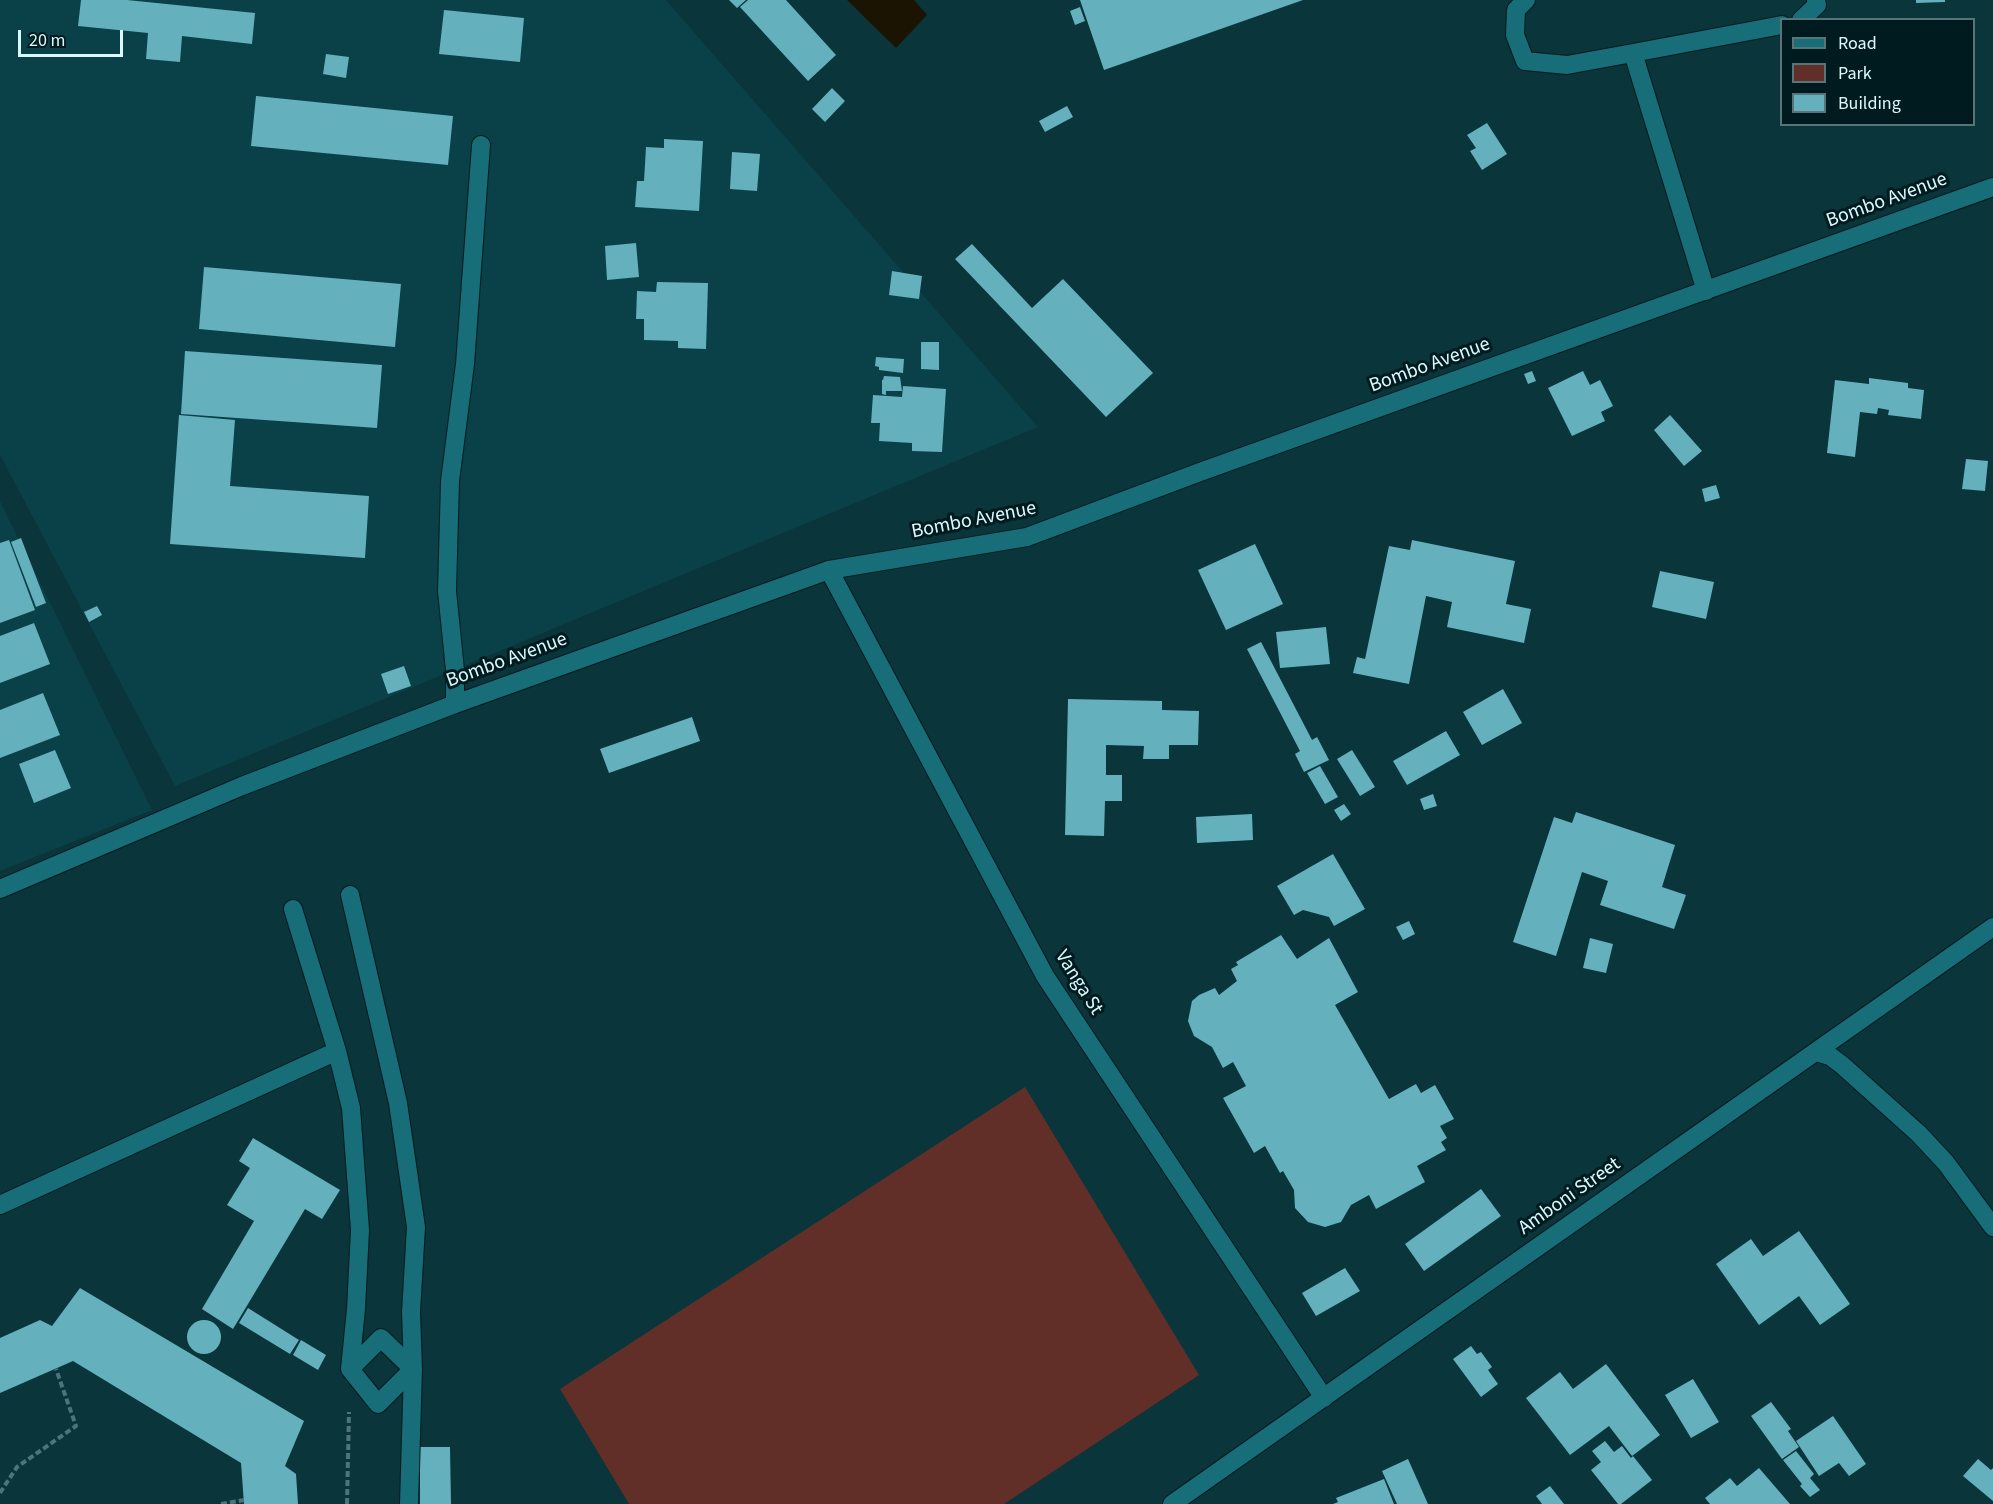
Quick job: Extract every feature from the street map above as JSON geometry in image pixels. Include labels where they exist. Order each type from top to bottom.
[{"type":"street","points":[[1526,0],[1516,10],[1515,36],[1525,61],[1567,65],[1780,25]]},
{"type":"street","points":[[1803,18],[1817,5],[1816,0]]},
{"type":"street","points":[[1633,53],[1706,291]]},
{"type":"street","points":[[455,704],[455,670],[447,591],[450,481],[465,364],[481,145]]},
{"type":"street","name":"Bombo Avenue","points":[[0,889],[242,786],[455,704],[829,570],[1027,537],[1993,187]]},
{"type":"street","name":"Vanga St","points":[[829,570],[1045,976],[1324,1398]]},
{"type":"street","points":[[350,895],[398,1103],[416,1227],[411,1312],[413,1369],[409,1504]]},
{"type":"street","points":[[293,909],[337,1051],[351,1108],[360,1230],[350,1369],[378,1404],[413,1369]]},
{"type":"street","name":"Amboni Street","points":[[1173,1504],[1993,927]]},
{"type":"street","points":[[0,1205],[337,1051]]},
{"type":"street","points":[[1816,1052],[1830,1056],[1842,1065],[1919,1134],[1946,1163],[1993,1227]]},
{"type":"street","points":[[350,1369],[381,1338],[413,1369]]},
{"type":"path","points":[[0,1493],[17,1467],[76,1426],[56,1369]]},
{"type":"path","points":[[347,1504],[350,1369]]},
{"type":"path","points":[[221,1504],[244,1500]]},
{"type":"shaded area","points":[[0,0],[666,0],[1038,427],[175,786],[0,455]]},
{"type":"shaded area","points":[[847,0],[914,0],[927,15],[896,48]]},
{"type":"shaded area","points":[[0,501],[152,810],[0,871]]},
{"type":"green space","points":[[1025,1087],[1199,1375],[1004,1504],[629,1504],[560,1389]]},
{"type":"building","points":[[81,0],[127,0],[255,13],[252,44],[182,36],[180,62],[146,59],[148,33],[78,26]]},
{"type":"building","points":[[729,0],[746,0],[737,8]]},
{"type":"building","points":[[748,0],[786,0],[836,55],[808,81],[740,7]]},
{"type":"building","points":[[1080,0],[1303,0],[1104,70]]},
{"type":"building","points":[[1916,0],[1945,0],[1945,2],[1916,3]]},
{"type":"building","points":[[1080,7],[1085,21],[1075,25],[1070,11]]},
{"type":"building","points":[[444,10],[524,18],[520,62],[439,54]]},
{"type":"building","points":[[326,54],[349,57],[346,78],[323,74]]},
{"type":"building","points":[[832,88],[845,101],[825,122],[812,109]]},
{"type":"building","points":[[256,96],[453,116],[448,165],[251,146]]},
{"type":"building","points":[[1067,106],[1073,117],[1045,132],[1039,121]]},
{"type":"building","points":[[1487,123],[1507,154],[1482,170],[1470,151],[1476,148],[1467,135]]},
{"type":"building","points":[[664,139],[703,141],[699,211],[635,207],[637,181],[644,181],[646,147],[664,148]]},
{"type":"building","points":[[732,152],[760,154],[757,191],[730,189]]},
{"type":"building","points":[[636,243],[639,277],[607,280],[605,246]]},
{"type":"building","points":[[972,244],[1032,308],[1063,279],[1153,373],[1106,417],[955,259]]},
{"type":"building","points":[[204,267],[401,284],[395,347],[199,329]]},
{"type":"building","points":[[892,271],[922,276],[919,299],[889,295]]},
{"type":"building","points":[[657,282],[708,283],[706,349],[678,348],[678,341],[644,340],[644,319],[636,319],[637,291],[656,292]]},
{"type":"building","points":[[921,342],[939,342],[939,370],[921,369]]},
{"type":"building","points":[[185,351],[382,365],[377,428],[181,414]]},
{"type":"building","points":[[876,357],[904,359],[903,373],[879,370],[879,367],[875,366]]},
{"type":"building","points":[[1532,371],[1536,381],[1528,384],[1524,374]]},
{"type":"building","points":[[1583,371],[1590,385],[1600,380],[1613,406],[1601,412],[1605,421],[1572,436],[1548,388]]},
{"type":"building","points":[[884,376],[900,377],[902,391],[886,391],[886,395],[882,394]]},
{"type":"building","points":[[1869,378],[1908,383],[1908,388],[1924,390],[1921,419],[1888,415],[1889,410],[1878,408],[1877,414],[1860,412],[1855,457],[1827,453],[1835,380],[1869,384]]},
{"type":"building","points":[[903,386],[946,389],[942,452],[912,451],[912,443],[879,441],[880,423],[871,423],[873,395],[902,397]]},
{"type":"building","points":[[179,415],[235,420],[230,486],[369,496],[365,558],[170,544]]},
{"type":"building","points":[[1670,415],[1702,451],[1684,466],[1654,430]]},
{"type":"building","points":[[1966,459],[1988,461],[1985,491],[1962,489]]},
{"type":"building","points":[[1716,485],[1720,498],[1705,502],[1702,489]]},
{"type":"building","points":[[21,538],[46,603],[36,607],[11,542]]},
{"type":"building","points":[[9,540],[35,610],[0,623],[0,543]]},
{"type":"building","points":[[1412,540],[1515,561],[1506,604],[1531,609],[1524,643],[1447,627],[1452,602],[1426,596],[1409,684],[1353,673],[1357,657],[1365,659],[1389,546],[1410,550]]},
{"type":"building","points":[[1255,544],[1283,604],[1226,630],[1198,570]]},
{"type":"building","points":[[1660,571],[1714,582],[1706,619],[1652,607]]},
{"type":"building","points":[[97,606],[102,615],[89,622],[84,612]]},
{"type":"building","points":[[34,623],[50,664],[0,683],[0,636]]},
{"type":"building","points":[[1326,627],[1330,664],[1280,668],[1276,632]]},
{"type":"building","points":[[1261,642],[1312,740],[1317,737],[1329,760],[1304,772],[1295,754],[1300,751],[1247,649]]},
{"type":"building","points":[[404,666],[411,686],[388,694],[381,674]]},
{"type":"building","points":[[1503,689],[1522,723],[1482,745],[1463,712]]},
{"type":"building","points":[[43,693],[60,735],[0,758],[0,710]]},
{"type":"building","points":[[1068,699],[1162,701],[1162,710],[1199,711],[1198,745],[1169,745],[1169,759],[1143,759],[1144,746],[1106,745],[1106,775],[1122,775],[1122,801],[1105,801],[1104,836],[1065,835]]},
{"type":"building","points":[[692,717],[700,741],[609,773],[600,749]]},
{"type":"building","points":[[1446,731],[1460,755],[1407,785],[1393,761]]},
{"type":"building","points":[[55,750],[71,788],[34,803],[19,764]]},
{"type":"building","points":[[1352,750],[1375,787],[1360,796],[1337,759]]},
{"type":"building","points":[[1320,766],[1338,797],[1325,804],[1307,773]]},
{"type":"building","points":[[1433,794],[1437,806],[1424,810],[1420,799]]},
{"type":"building","points":[[1344,804],[1351,814],[1341,821],[1334,810]]},
{"type":"building","points":[[1576,812],[1675,845],[1662,887],[1686,895],[1674,929],[1600,905],[1608,881],[1582,872],[1556,956],[1513,942],[1554,817],[1572,823]]},
{"type":"building","points":[[1252,814],[1253,840],[1197,843],[1196,817]]},
{"type":"building","points":[[1333,854],[1365,909],[1334,926],[1329,917],[1303,910],[1294,915],[1277,886]]},
{"type":"building","points":[[1409,921],[1415,934],[1403,940],[1396,927]]},
{"type":"building","points":[[1281,935],[1297,959],[1329,938],[1358,992],[1335,1005],[1389,1099],[1416,1084],[1421,1093],[1435,1085],[1454,1119],[1440,1126],[1447,1138],[1441,1142],[1446,1150],[1417,1166],[1425,1182],[1376,1209],[1369,1195],[1351,1205],[1341,1222],[1325,1227],[1308,1222],[1295,1208],[1294,1190],[1283,1171],[1280,1173],[1265,1146],[1254,1153],[1223,1098],[1246,1086],[1233,1062],[1223,1068],[1212,1047],[1194,1036],[1188,1021],[1192,1001],[1215,988],[1219,995],[1237,981],[1231,969],[1238,965],[1236,962]]},
{"type":"building","points":[[1590,938],[1613,944],[1606,973],[1583,968]]},
{"type":"building","points":[[253,1138],[340,1190],[322,1219],[305,1209],[233,1329],[202,1309],[254,1221],[227,1205],[250,1168],[239,1161]]},
{"type":"building","points":[[1481,1189],[1501,1216],[1424,1271],[1405,1244]]},
{"type":"building","points":[[1799,1231],[1850,1304],[1820,1325],[1799,1296],[1759,1325],[1716,1264],[1751,1239],[1763,1256]]},
{"type":"building","points":[[1345,1268],[1360,1291],[1316,1316],[1302,1293]]},
{"type":"building","points":[[80,1288],[304,1421],[285,1466],[296,1474],[298,1504],[244,1504],[241,1463],[73,1361],[0,1393],[0,1338],[40,1320],[52,1326]]},
{"type":"building","points":[[248,1308],[299,1340],[290,1354],[239,1323]]},
{"type":"building","points":[[204,1320],[216,1325],[221,1337],[216,1349],[204,1354],[192,1349],[187,1337],[192,1325]]},
{"type":"building","points":[[301,1340],[326,1355],[318,1370],[293,1355]]},
{"type":"building","points":[[1471,1346],[1477,1354],[1481,1352],[1492,1367],[1488,1370],[1498,1384],[1481,1397],[1453,1359]]},
{"type":"building","points":[[1606,1364],[1660,1435],[1632,1456],[1609,1426],[1570,1455],[1526,1398],[1560,1372],[1573,1389]]},
{"type":"building","points":[[1693,1379],[1719,1422],[1691,1438],[1665,1395]]},
{"type":"building","points":[[1771,1402],[1791,1429],[1788,1431],[1799,1447],[1782,1459],[1751,1416]]},
{"type":"building","points":[[1833,1416],[1866,1464],[1849,1476],[1839,1463],[1819,1476],[1796,1441]]},
{"type":"building","points":[[1605,1441],[1614,1452],[1622,1446],[1652,1480],[1621,1504],[1618,1504],[1591,1470],[1601,1462],[1592,1451]]},
{"type":"building","points":[[420,1447],[450,1447],[451,1504],[420,1504]]},
{"type":"building","points":[[1796,1451],[1814,1474],[1810,1478],[1820,1490],[1810,1497],[1783,1460]]},
{"type":"building","points":[[1408,1459],[1428,1504],[1397,1504],[1382,1471]]},
{"type":"building","points":[[1978,1459],[1991,1470],[1993,1468],[1993,1501],[1963,1476]]},
{"type":"building","points":[[1759,1468],[1790,1504],[1710,1504],[1705,1498],[1730,1478],[1737,1486]]},
{"type":"building","points":[[1384,1479],[1394,1504],[1333,1504],[1338,1502],[1336,1498]]},
{"type":"building","points":[[1550,1486],[1564,1504],[1542,1504],[1536,1496]]}]
